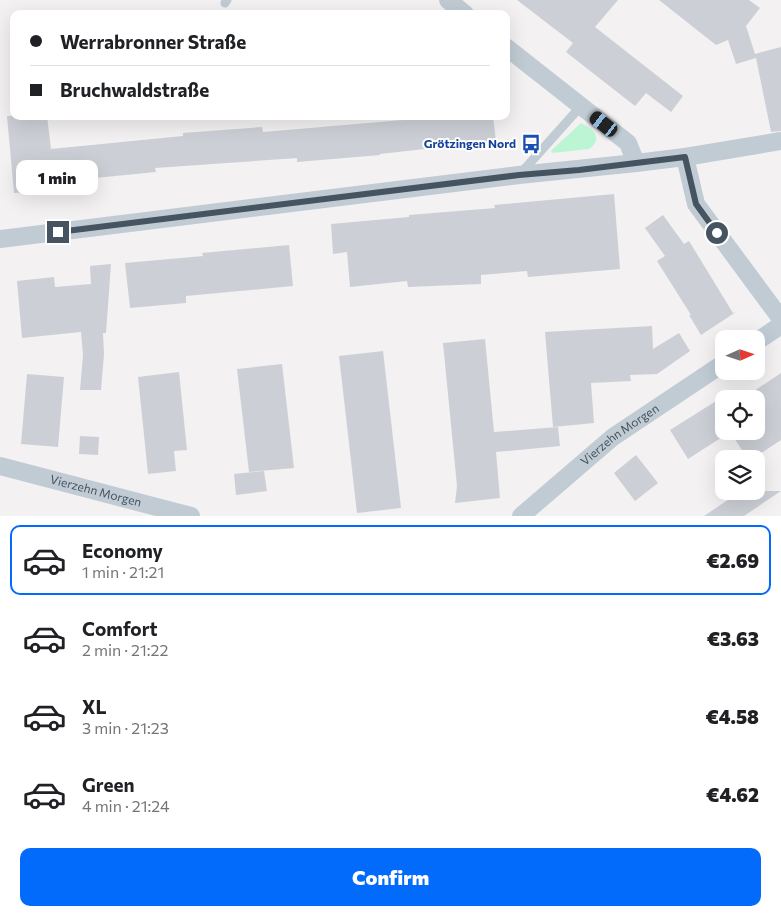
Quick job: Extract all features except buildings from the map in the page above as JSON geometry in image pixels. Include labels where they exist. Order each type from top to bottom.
[{"type":"street","points":[[448,0],[460,10]]},
{"type":"street","points":[[510,50],[628,143],[636,163]]},
{"type":"street","points":[[0,239],[519,175],[685,157],[781,141]]},
{"type":"street","points":[[685,157],[696,204],[781,319]]},
{"type":"street","points":[[765,336],[781,325]]},
{"type":"street","name":"Vierzehn Morgen","points":[[521,516],[613,437],[715,369]]},
{"type":"street","name":"Vierzehn Morgen","points":[[0,466],[191,516]]},
{"type":"lane","points":[[519,175],[580,106]]},
{"type":"green space","points":[[581,123],[595,134],[596,141],[589,149],[553,153],[551,151]]},
{"type":"place","name":"Grötzingen Nord","points":[[531,144]]},
{"type":"route","points":[[58,232],[519,175],[685,157],[696,204],[717,233]]}]
